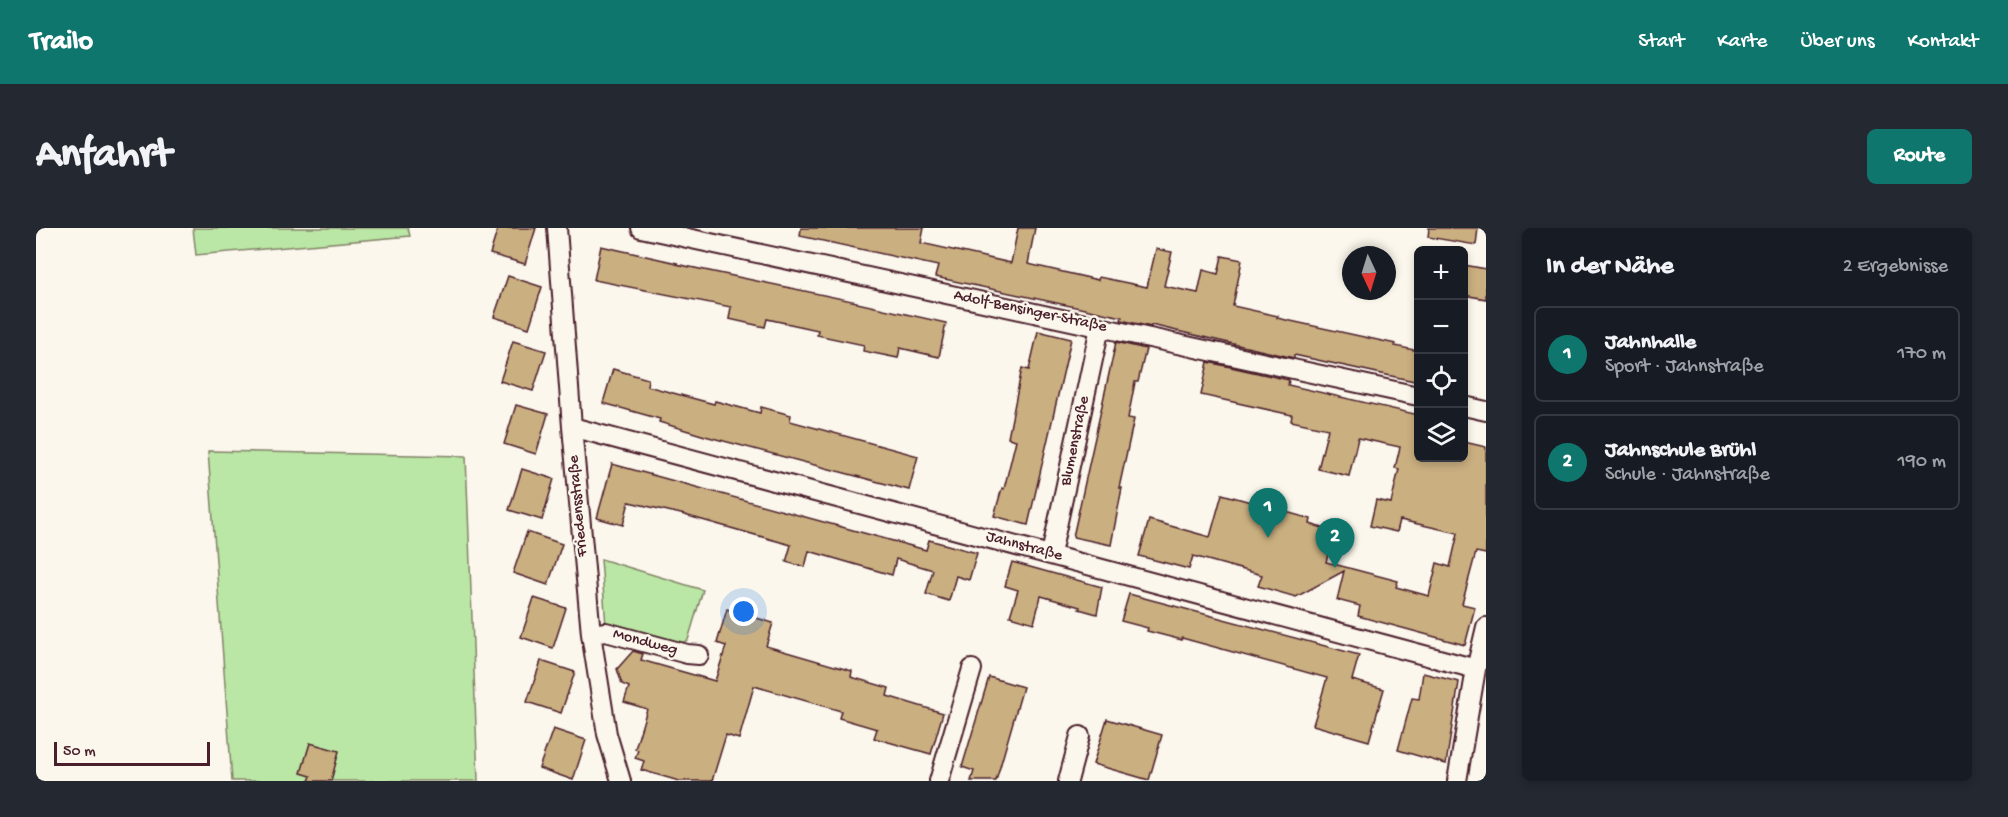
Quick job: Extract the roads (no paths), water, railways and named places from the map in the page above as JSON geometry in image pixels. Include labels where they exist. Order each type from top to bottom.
[{"type":"street","name":"Friedensstraße","points":[[557,228],[591,634],[607,734],[621,781]]},
{"type":"street","name":"Adolf-Bensinger-Straße","points":[[640,228],[1414,395]]},
{"type":"street","name":"Blumenstraße","points":[[1051,554],[1100,327]]},
{"type":"street","points":[[1468,407],[1486,411]]},
{"type":"street","name":"Jahnstraße","points":[[572,427],[1476,669]]},
{"type":"street","points":[[1457,781],[1476,669],[1486,627]]},
{"type":"street","name":"Mondweg","points":[[591,634],[606,632],[687,654],[699,655]]},
{"type":"street","points":[[939,781],[972,669]]},
{"type":"street","points":[[1068,781],[1080,736]]},
{"type":"place","name":"Jahnhalle","points":[[1268,538]]},
{"type":"place","name":"Jahnschule Brühl","points":[[1335,568]]}]
